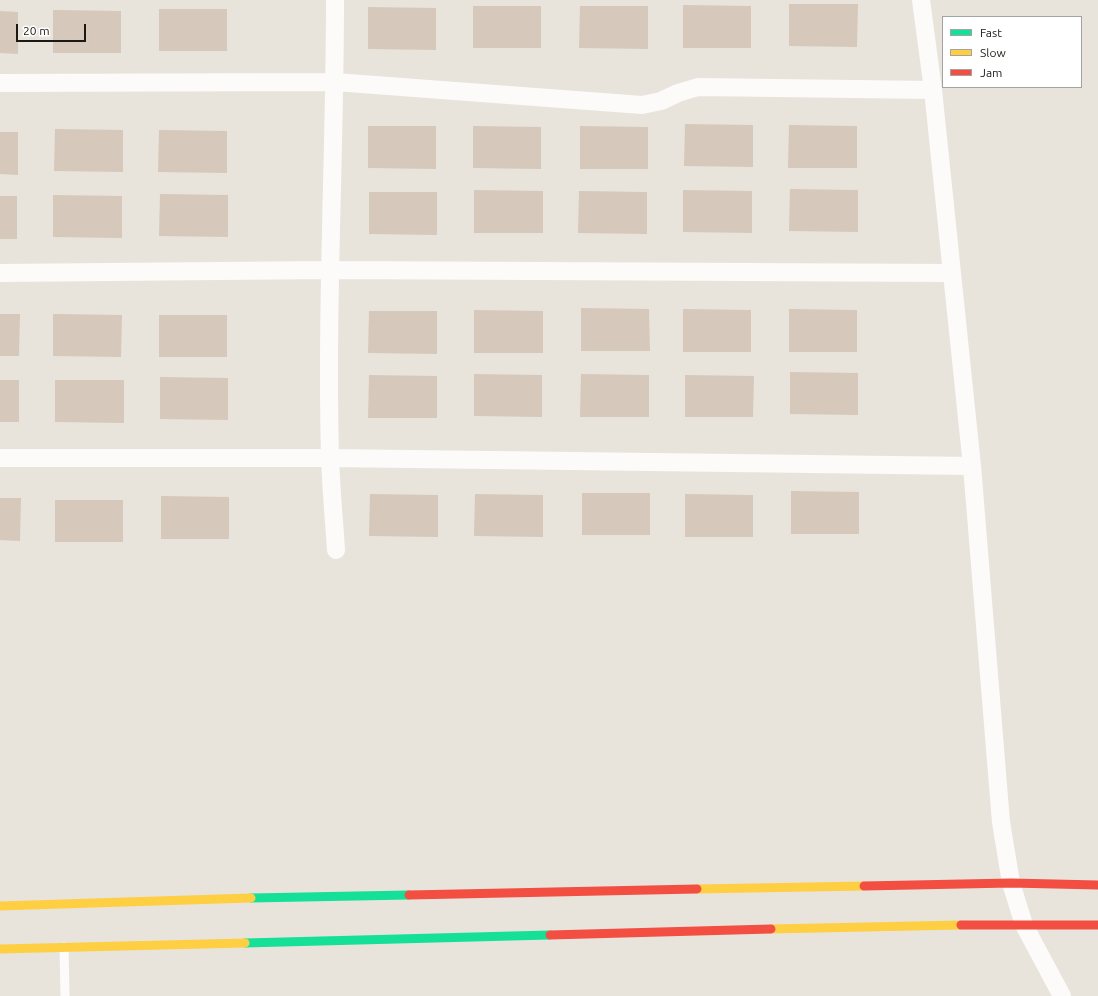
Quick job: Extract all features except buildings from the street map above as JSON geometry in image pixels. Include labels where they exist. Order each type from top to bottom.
[{"type":"street","points":[[335,0],[335,82],[330,270],[330,458],[336,550]]},
{"type":"street","points":[[921,0],[933,90],[972,466],[1001,822],[1011,883],[1024,925],[1062,996]]},
{"type":"street","points":[[0,83],[335,82],[642,105],[661,101],[678,93],[698,87],[933,90]]},
{"type":"street","points":[[0,273],[330,270],[951,273]]},
{"type":"street","points":[[0,458],[330,458],[972,466]]},
{"type":"street","points":[[0,906],[214,899],[1011,883],[1098,885]]},
{"type":"street","points":[[0,949],[935,925],[1098,925]]},
{"type":"lane","points":[[64,948],[65,996]]},
{"type":"traffic: fast","points":[[251,898],[409,895]]},
{"type":"traffic: fast","points":[[245,943],[550,935]]},
{"type":"traffic: slow","points":[[697,889],[864,886]]},
{"type":"traffic: slow","points":[[0,906],[251,898]]},
{"type":"traffic: slow","points":[[771,929],[961,925]]},
{"type":"traffic: slow","points":[[0,949],[245,943]]},
{"type":"traffic: jam","points":[[864,886],[1011,883],[1098,885]]},
{"type":"traffic: jam","points":[[409,895],[697,889]]},
{"type":"traffic: jam","points":[[961,925],[1098,925]]},
{"type":"traffic: jam","points":[[550,935],[771,929]]}]
